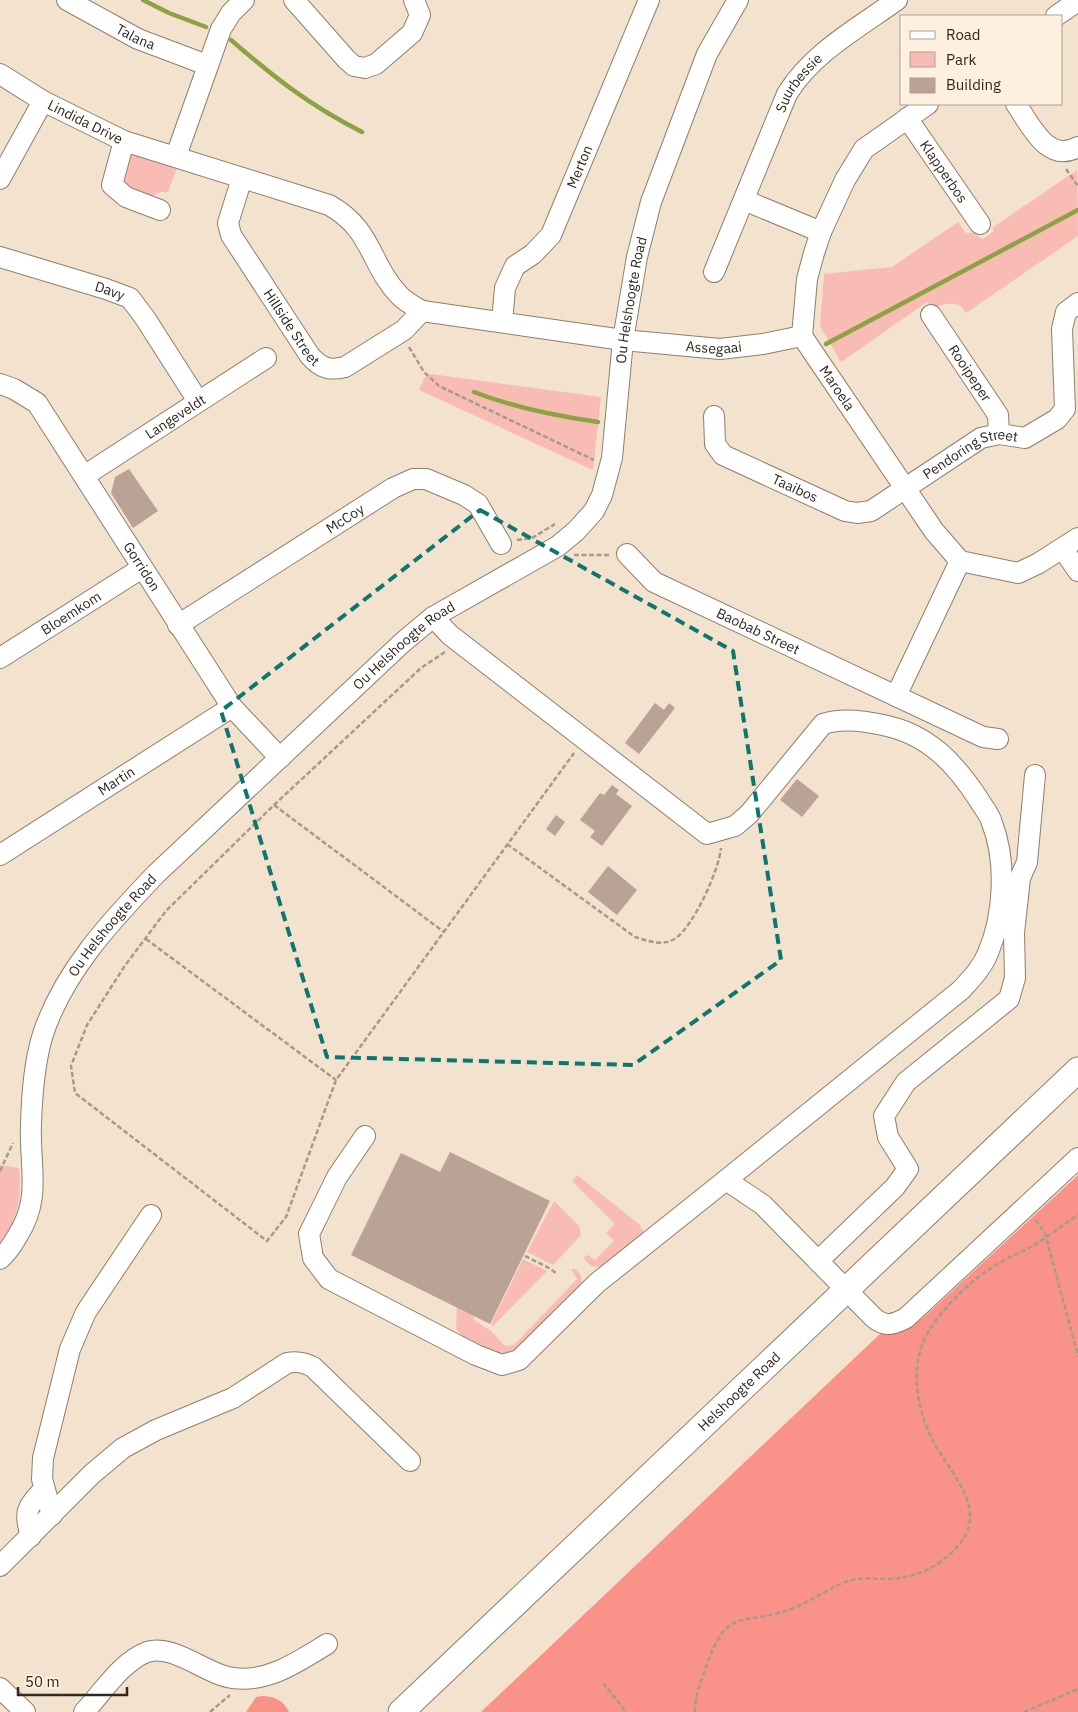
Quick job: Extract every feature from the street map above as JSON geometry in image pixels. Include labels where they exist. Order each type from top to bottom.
[{"type":"main road","name":"Helshoogte Road","points":[[401,1712],[1078,1070]]},
{"type":"street","name":"Talana","points":[[67,0],[138,39],[207,65]]},
{"type":"street","points":[[244,0],[231,13],[221,29],[176,156],[329,205],[345,214],[364,237],[399,295],[422,311],[623,340]]},
{"type":"street","points":[[294,0],[347,60],[354,66],[365,68],[376,64],[412,33],[420,15],[414,0]]},
{"type":"street","name":"Merton","points":[[502,322],[505,288],[515,266],[533,254],[552,235],[649,0]]},
{"type":"street","name":"Ou Helshoogte Road","points":[[0,1259],[6,1254],[28,1220],[34,1179],[31,1126],[36,1063],[43,1034],[76,966],[119,913],[156,874],[433,617],[558,546],[576,531],[594,511],[602,495],[612,458],[623,340],[637,257],[651,202],[707,54],[738,0]]},
{"type":"street","name":"Suurbessie","points":[[714,272],[787,94],[797,77],[813,61],[897,0]]},
{"type":"street","points":[[1058,15],[1075,5]]},
{"type":"street","name":"Lindida Drive","points":[[0,74],[43,101],[124,141],[176,156]]},
{"type":"street","points":[[0,179],[43,101]]},
{"type":"street","points":[[802,336],[807,279],[821,232],[846,180],[864,149],[926,105]]},
{"type":"street","points":[[1017,105],[1042,142],[1051,148],[1067,151],[1078,147]]},
{"type":"street","name":"Klapperbos","points":[[907,118],[980,224]]},
{"type":"street","points":[[124,141],[112,177],[112,185],[126,197],[160,210]]},
{"type":"street","name":"Hillside Street","points":[[242,178],[228,223],[231,235],[310,356],[318,365],[334,369],[345,367],[399,333],[422,311]]},
{"type":"street","points":[[744,200],[821,232]]},
{"type":"street","name":"Davy","points":[[0,257],[130,298],[198,401]]},
{"type":"street","name":"Pendoring Street","points":[[906,488],[981,438],[999,434],[1025,438],[1057,419],[1065,409],[1062,329],[1066,312],[1078,303]]},
{"type":"street","name":"Rooipeper","points":[[931,315],[998,415],[999,434]]},
{"type":"street","name":"Assegaai","points":[[623,340],[720,349],[763,344],[802,336]]},
{"type":"street","name":"Maroela","points":[[802,336],[934,531],[960,561]]},
{"type":"street","name":"Langeveldt","points":[[84,476],[266,358]]},
{"type":"street","name":"Gorridon","points":[[0,384],[14,389],[37,403],[232,707],[280,758]]},
{"type":"street","name":"Taaibos","points":[[714,416],[715,444],[723,455],[845,511],[857,513],[871,510],[906,488]]},
{"type":"street","name":"McCoy","points":[[178,625],[393,488],[413,479],[426,479],[444,485],[478,504],[501,544]]},
{"type":"street","points":[[896,696],[960,561],[1018,573],[1070,543],[1078,571]]},
{"type":"street","name":"Baobab Street","points":[[627,554],[654,582],[983,737],[998,739]]},
{"type":"street","name":"Bloemkom","points":[[0,658],[142,568]]},
{"type":"street","points":[[365,1136],[337,1177],[309,1234],[313,1258],[329,1278],[476,1355],[502,1365],[519,1360],[597,1283],[961,990],[977,973],[988,953],[1000,913],[1000,856],[992,822],[951,761],[924,740],[894,727],[875,723],[834,721],[823,724],[749,814],[735,826],[721,832],[707,834],[694,826],[466,648],[433,617]]},
{"type":"street","name":"Martin","points":[[0,855],[232,707]]},
{"type":"street","points":[[818,1261],[895,1188],[908,1169],[888,1137],[884,1116],[906,1082],[1009,999],[1015,978],[1014,933],[1020,878],[1028,862],[1034,775]]},
{"type":"street","points":[[726,1180],[763,1205],[846,1290],[879,1322],[886,1325],[897,1323],[906,1318],[1078,1158]]},
{"type":"street","points":[[52,1516],[44,1489],[43,1458],[70,1349],[86,1312],[151,1215]]},
{"type":"street","points":[[0,1566],[92,1474],[123,1448],[156,1430],[233,1398],[287,1363],[296,1361],[307,1363],[319,1372],[410,1461]]},
{"type":"street","points":[[31,1536],[26,1516],[27,1509],[44,1489]]},
{"type":"street","points":[[84,1712],[129,1662],[148,1652],[165,1651],[232,1678],[250,1678],[265,1677],[292,1665],[328,1644]]},
{"type":"street","points":[[0,1688],[25,1712]]},
{"type":"path","points":[[399,333],[424,372],[439,386],[598,462]]},
{"type":"path","points":[[501,544],[532,538],[561,521]]},
{"type":"path","points":[[570,554],[577,556],[627,554]]},
{"type":"path","points":[[466,648],[446,651],[422,668],[274,805],[166,911],[86,1025],[71,1066],[75,1093],[267,1241],[286,1217],[336,1080],[583,740]]},
{"type":"path","points":[[274,805],[444,932]]},
{"type":"path","points":[[507,844],[635,937],[655,944],[676,939],[692,918],[713,882],[721,851],[721,832]]},
{"type":"path","points":[[146,939],[336,1080]]},
{"type":"path","points":[[1026,1207],[1046,1237],[1078,1356]]},
{"type":"path","points":[[695,1712],[704,1671],[715,1643],[731,1625],[747,1618],[791,1609],[834,1586],[852,1580],[895,1578],[916,1574],[940,1562],[962,1541],[970,1522],[969,1506],[962,1485],[935,1444],[920,1411],[916,1388],[921,1349],[930,1330],[940,1316],[980,1276],[1046,1237],[1078,1215]]},
{"type":"path","points":[[525,1256],[549,1268],[556,1274]]},
{"type":"path","points":[[603,1683],[626,1712]]},
{"type":"path","points":[[1024,1712],[1078,1689]]},
{"type":"highlighted area","points":[[480,510],[733,651],[781,960],[633,1065],[327,1057],[221,711]]},
{"type":"green space","points":[[138,152],[178,165],[168,192],[161,192],[147,198],[121,188],[130,154]]},
{"type":"green space","points":[[1077,170],[1078,236],[966,313],[959,305],[947,304],[933,307],[927,302],[841,362],[820,326],[824,274],[892,267],[958,222],[966,233],[972,233],[983,239],[994,231],[992,228]]},
{"type":"green space","points":[[431,374],[601,397],[593,470],[419,390],[425,377]]},
{"type":"green space","points":[[0,1165],[19,1168],[20,1188],[15,1216],[0,1242]]},
{"type":"green space","points":[[577,1175],[640,1225],[646,1236],[615,1261],[605,1265],[597,1267],[589,1265],[584,1257],[588,1255],[595,1260],[614,1241],[606,1233],[615,1224],[572,1181]]},
{"type":"green space","points":[[554,1201],[579,1226],[581,1235],[553,1265],[527,1252]]},
{"type":"green space","points":[[523,1259],[547,1271],[493,1326],[491,1324]]},
{"type":"green space","points":[[571,1269],[576,1269],[581,1276],[582,1284],[517,1353],[501,1359],[470,1344],[456,1329],[457,1307],[474,1316],[474,1320],[490,1330],[505,1346],[514,1345],[577,1279]]},
{"type":"shaded area","points":[[1078,1175],[1078,1712],[481,1712],[882,1332],[894,1332],[904,1329],[924,1317]]},
{"type":"shaded area","points":[[262,1696],[278,1700],[289,1712],[246,1712],[256,1697]]},
{"type":"building","points":[[129,469],[158,511],[133,528],[111,493],[115,477]]},
{"type":"building","points":[[655,703],[664,710],[669,703],[675,708],[639,754],[625,743]]},
{"type":"building","points":[[797,779],[819,796],[802,817],[780,800]]},
{"type":"building","points":[[612,785],[619,790],[616,794],[632,806],[602,846],[590,837],[595,831],[580,820],[600,793],[604,795]]},
{"type":"building","points":[[556,815],[565,822],[555,836],[546,829]]},
{"type":"building","points":[[608,866],[637,890],[617,915],[588,892]]},
{"type":"building","points":[[450,1152],[550,1201],[490,1324],[351,1255],[401,1153],[440,1172]]},
{"type":"waterway","points":[[143,0],[169,13],[206,27]]},
{"type":"waterway","points":[[231,40],[293,90],[325,112],[362,132]]},
{"type":"waterway","points":[[826,344],[1078,210]]},
{"type":"waterway","points":[[474,392],[535,411],[598,422]]}]
